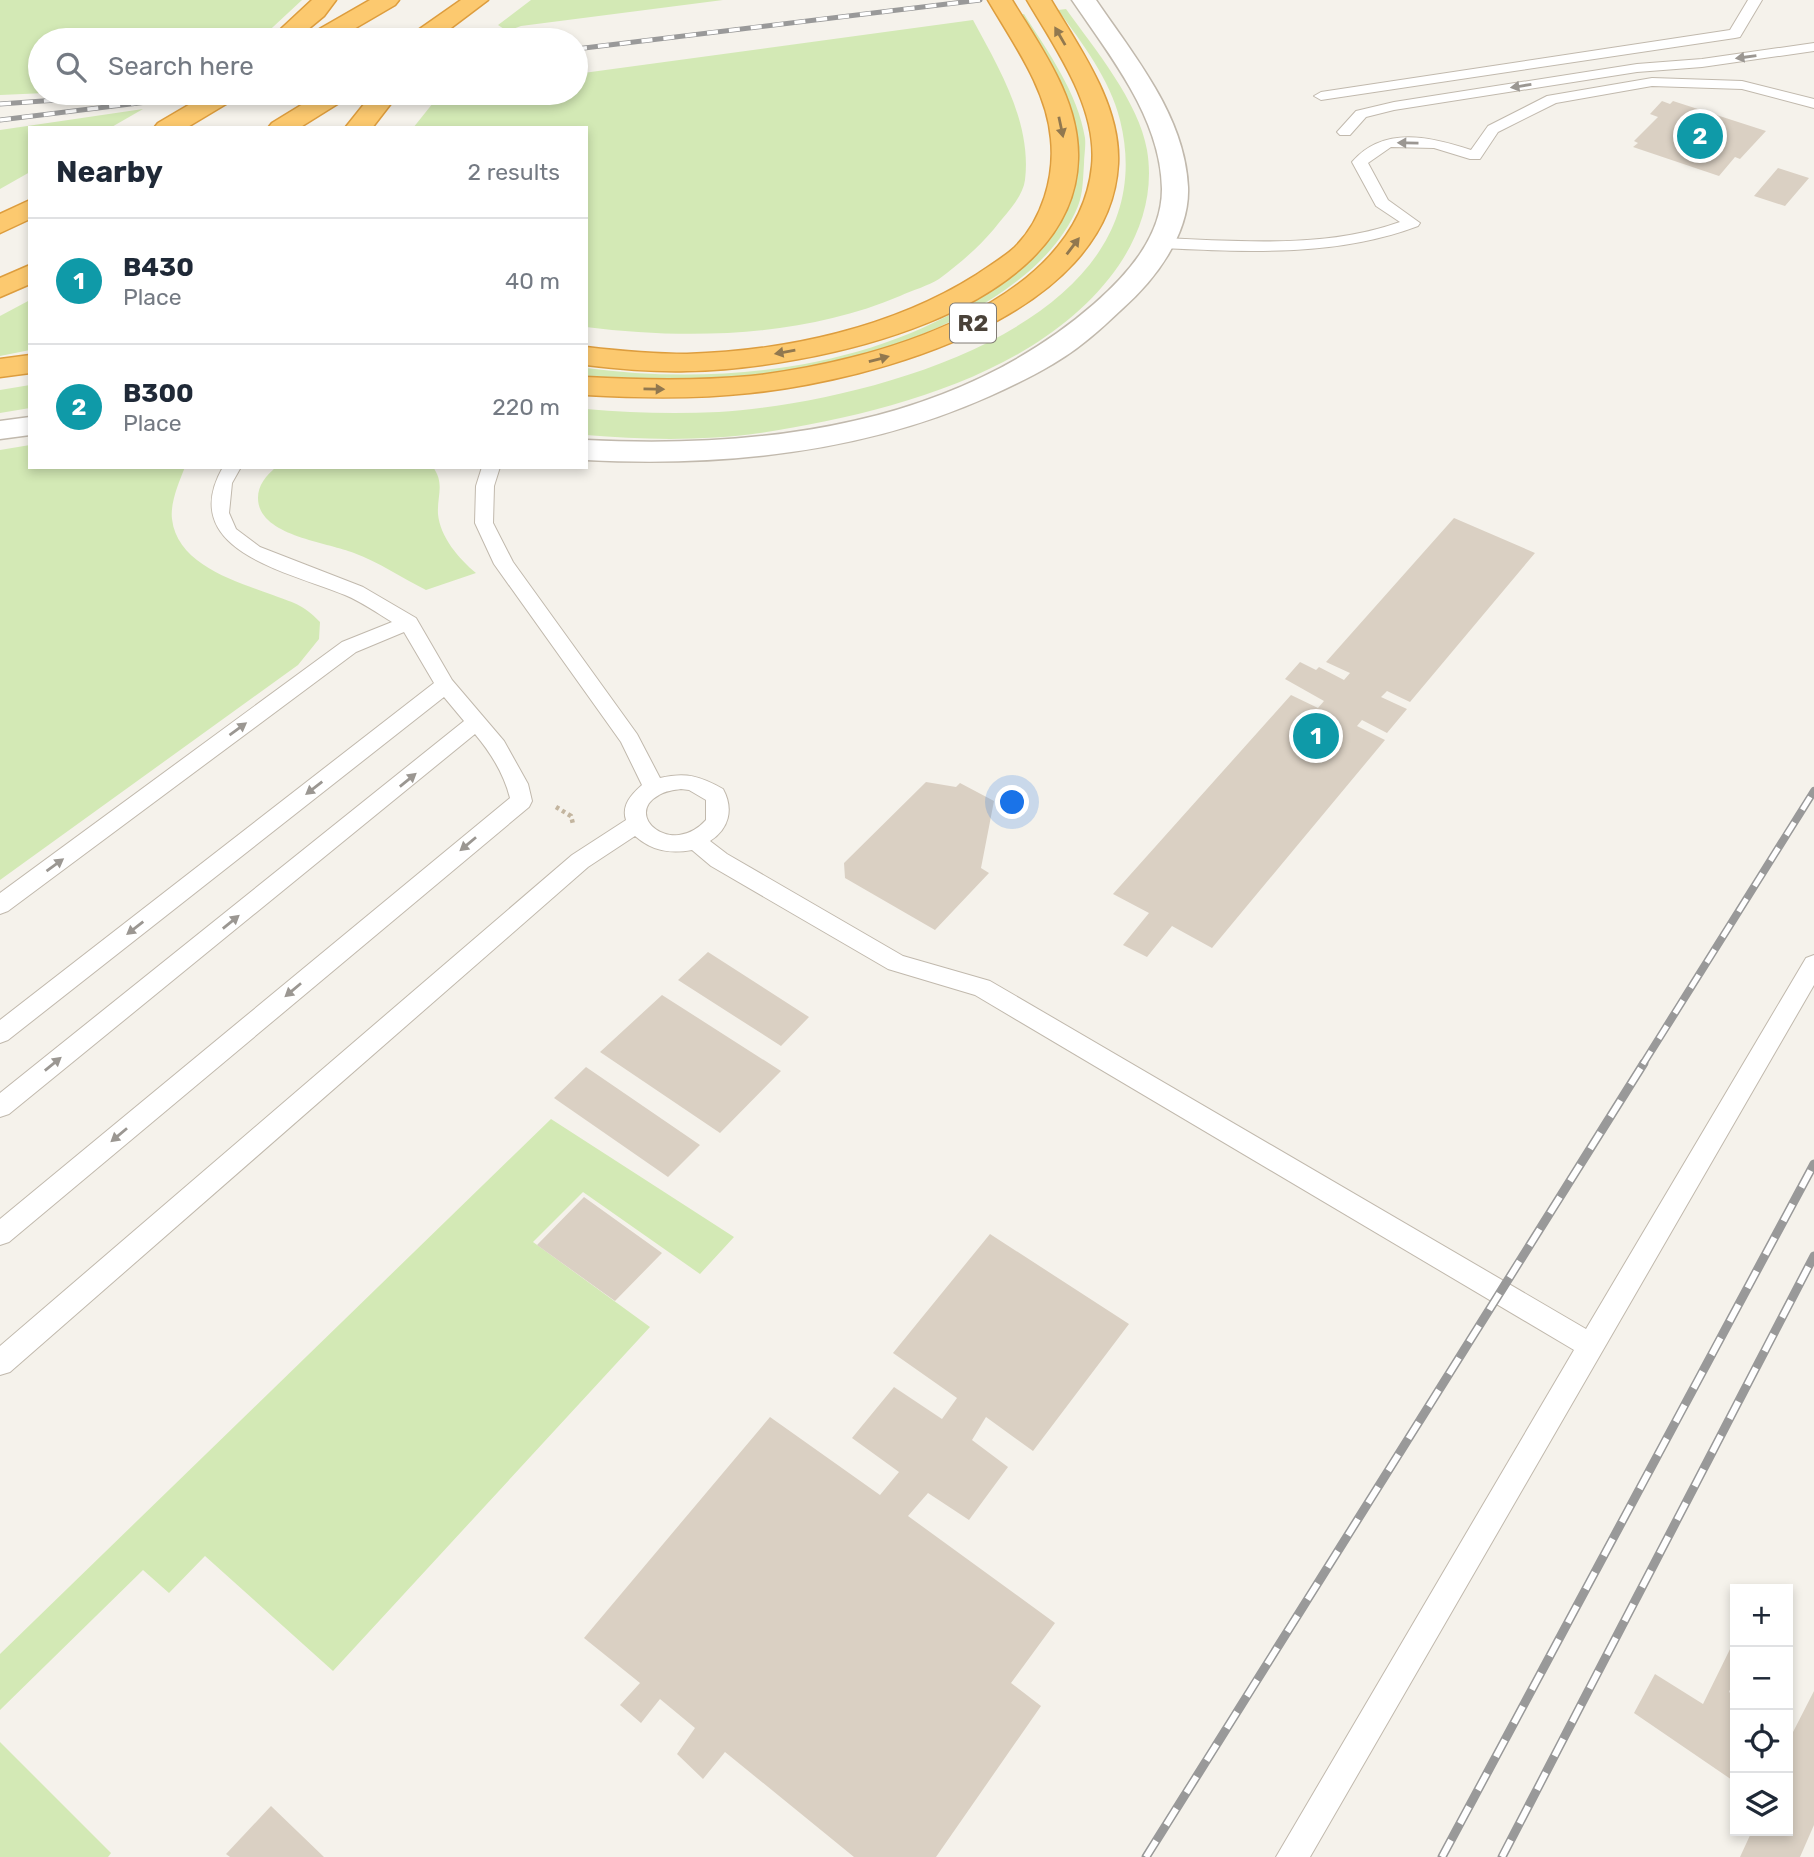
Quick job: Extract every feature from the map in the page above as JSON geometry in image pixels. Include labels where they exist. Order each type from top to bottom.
[{"type":"highway","points":[[295,28],[316,11],[324,0]]},
{"type":"highway","points":[[338,28],[387,0]]},
{"type":"highway","points":[[437,28],[478,0]]},
{"type":"highway","points":[[454,28],[478,0]]},
{"type":"highway","name":"R2","points":[[588,356],[642,361],[746,358],[857,336],[960,299],[1027,251],[1047,220],[1061,190],[1065,158],[1063,126],[1032,55],[1000,0]]},
{"type":"highway","name":"R2","points":[[588,386],[671,389],[727,387],[775,382],[837,370],[902,352],[959,330],[1035,285],[1062,260],[1088,226],[1100,198],[1105,164],[1102,136],[1094,107],[1068,50],[1039,0]]},
{"type":"highway","points":[[153,126],[185,105]]},
{"type":"highway","points":[[170,126],[206,105]]},
{"type":"highway","points":[[284,126],[318,105]]},
{"type":"highway","points":[[360,126],[376,105]]},
{"type":"highway","points":[[0,225],[28,209]]},
{"type":"highway","points":[[0,289],[28,274]]},
{"type":"highway","points":[[0,368],[28,364]]},
{"type":"street","points":[[588,450],[672,453],[731,450],[787,443],[914,416],[1021,371],[1090,325],[1141,274],[1161,243],[1176,190],[1171,156],[1160,120],[1084,0]]},
{"type":"street","points":[[0,430],[28,426]]},
{"type":"lane","points":[[1321,96],[1735,34],[1755,0]]},
{"type":"lane","points":[[1345,132],[1361,114],[1394,106],[1637,68],[1702,63],[1814,47]]},
{"type":"lane","points":[[1161,243],[1277,244],[1338,241],[1392,233],[1412,223],[1382,204],[1360,162],[1388,142],[1435,143],[1475,156],[1493,129],[1552,99],[1652,82],[1707,82],[1742,85],[1814,104]]},
{"type":"lane","points":[[0,1234],[521,801],[517,784],[497,746],[445,685],[409,623],[356,592],[253,551],[228,532],[219,513],[223,483],[231,469]]},
{"type":"lane","points":[[490,469],[485,486],[484,523],[499,554],[629,738],[654,787]]},
{"type":"lane","points":[[0,905],[349,647],[409,623]]},
{"type":"lane","points":[[0,1033],[445,685]]},
{"type":"lane","points":[[0,1107],[476,722]]},
{"type":"lane","points":[[681,781],[694,783],[715,795],[719,815],[715,825],[694,840],[666,843],[653,839],[636,824],[634,814],[636,803],[654,787],[681,781]]},
{"type":"lane","points":[[0,1363],[580,861],[636,824]]},
{"type":"lane","points":[[694,840],[719,860],[896,962],[982,988],[1591,1346]]},
{"type":"lane","points":[[1292,1857],[1812,972]]},
{"type":"green space","points":[[0,0],[302,0],[272,28],[28,28],[28,94],[0,95]]},
{"type":"green space","points":[[531,0],[723,0],[515,28],[502,28],[498,25]]},
{"type":"green space","points":[[1066,9],[1125,95],[1142,132],[1149,165],[1144,210],[1134,238],[1119,265],[1087,303],[1049,335],[1005,361],[958,383],[858,414],[760,433],[717,437],[651,439],[588,435],[588,409],[652,413],[719,412],[781,405],[851,391],[924,369],[994,339],[1055,300],[1100,251],[1123,191],[1120,120],[1115,105],[1094,62],[1058,10]]},
{"type":"green space","points":[[1024,14],[1052,58],[1076,105],[1085,141],[1078,206],[1059,240],[1031,270],[996,296],[956,319],[914,338],[830,364],[793,371],[716,378],[638,379],[588,376],[588,368],[685,375],[735,373],[834,358],[882,344],[928,325],[972,302],[1015,272],[1042,243],[1059,215],[1072,187],[1075,168],[1071,143],[1016,16]]},
{"type":"green space","points":[[973,20],[1003,77],[1018,117],[1026,159],[1024,186],[1008,212],[982,242],[939,279],[863,310],[825,320],[746,332],[665,333],[588,327],[588,126],[415,126],[431,105],[588,105],[588,72]]},
{"type":"green space","points":[[143,109],[113,126],[28,126],[28,173],[0,189],[0,130]]},
{"type":"green space","points":[[28,301],[28,350],[0,356],[0,316]]},
{"type":"green space","points":[[28,385],[28,408],[0,413],[0,390]]},
{"type":"green space","points":[[28,445],[28,469],[184,469],[172,506],[176,535],[184,548],[209,568],[302,607],[320,622],[319,639],[298,665],[0,880],[0,450]]},
{"type":"green space","points":[[274,469],[434,469],[440,484],[438,514],[442,531],[457,554],[476,573],[426,590],[363,557],[281,529],[261,511],[258,498],[259,489]]},
{"type":"green space","points":[[551,1119],[734,1237],[700,1274],[583,1192],[533,1242],[650,1327],[333,1671],[205,1556],[169,1593],[143,1570],[0,1710],[0,1654]]},
{"type":"green space","points":[[0,1742],[111,1853],[108,1857],[0,1857]]},
{"type":"building","points":[[1662,101],[1670,104],[1673,101],[1766,131],[1740,159],[1735,157],[1719,176],[1633,147],[1638,143],[1634,141],[1658,117],[1650,114]]},
{"type":"building","points":[[1778,168],[1809,178],[1785,206],[1754,196]]},
{"type":"building","points":[[1454,518],[1535,553],[1410,702],[1387,691],[1381,697],[1407,709],[1387,733],[1362,720],[1357,726],[1385,740],[1212,948],[1172,926],[1147,957],[1123,945],[1149,913],[1113,894],[1291,695],[1318,708],[1324,701],[1285,679],[1300,662],[1316,670],[1319,667],[1344,680],[1350,673],[1326,662]]},
{"type":"building","points":[[926,782],[956,787],[960,783],[994,801],[981,868],[989,873],[935,930],[845,878],[844,863]]},
{"type":"building","points":[[708,952],[809,1017],[781,1046],[678,980]]},
{"type":"building","points":[[662,995],[781,1071],[720,1133],[600,1052]]},
{"type":"building","points":[[586,1067],[700,1145],[668,1177],[554,1098]]},
{"type":"building","points":[[584,1197],[662,1253],[615,1301],[537,1245]]},
{"type":"building","points":[[990,1234],[1129,1324],[1033,1451],[986,1417],[972,1440],[1008,1467],[969,1520],[928,1493],[908,1516],[1055,1623],[1011,1683],[1041,1706],[936,1857],[854,1857],[725,1752],[703,1779],[677,1754],[695,1728],[660,1699],[641,1723],[620,1705],[640,1683],[584,1638],[770,1417],[880,1495],[899,1472],[852,1438],[894,1387],[942,1419],[957,1398],[893,1353]]},
{"type":"building","points":[[1730,1649],[1730,1779],[1634,1713],[1655,1674],[1703,1704]]},
{"type":"building","points":[[1814,1691],[1814,1825],[1800,1857],[1740,1857],[1750,1836],[1793,1836],[1793,1732]]},
{"type":"building","points":[[271,1806],[324,1857],[230,1857],[226,1854]]},
{"type":"railway","points":[[588,48],[980,0]]},
{"type":"railway","points":[[0,104],[28,102]]},
{"type":"railway","points":[[0,120],[122,105]]},
{"type":"railway","points":[[1643,1064],[1814,791]]},
{"type":"railway","points":[[1146,1857],[1644,1063]]},
{"type":"railway","points":[[1442,1857],[1814,1164]]},
{"type":"railway","points":[[1502,1857],[1814,1256]]},
{"type":"place","name":"B300","points":[[1700,136]]},
{"type":"place","name":"B430","points":[[1316,736]]}]
